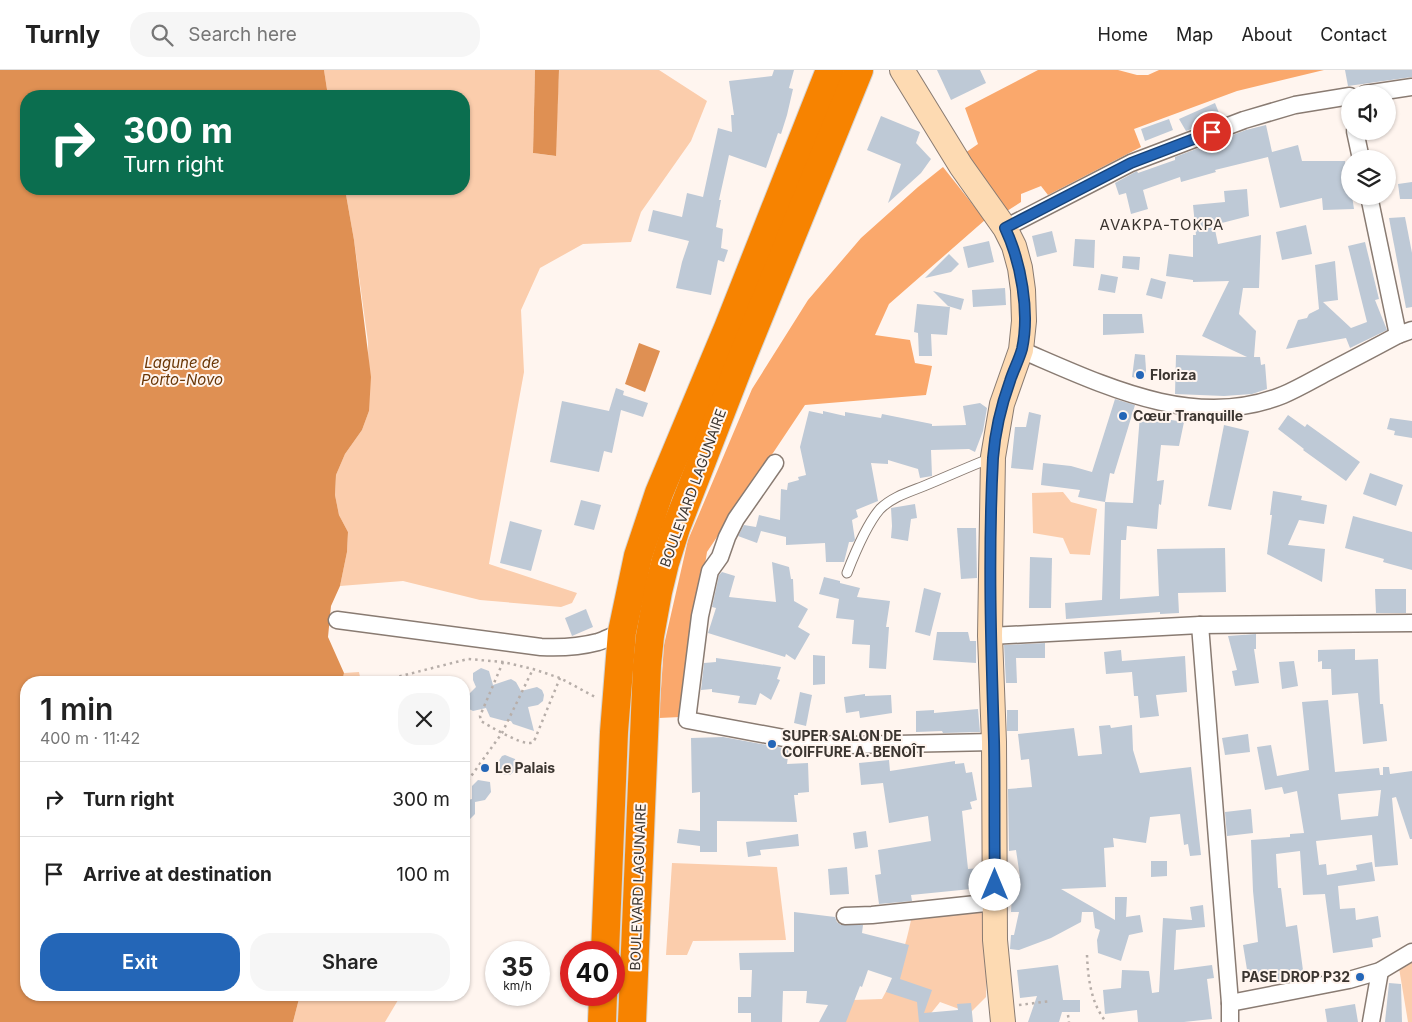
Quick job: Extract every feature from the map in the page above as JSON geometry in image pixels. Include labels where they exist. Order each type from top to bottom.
[{"type":"highway","name":"BOULEVARD LAGUNAIRE","points":[[605,941],[614,732],[622,632],[638,556],[659,493],[728,328],[830,70]]},
{"type":"highway","name":"BOULEVARD LAGUNAIRE","points":[[632,1022],[647,665],[650,636],[665,563],[679,519],[740,363],[859,70]]},
{"type":"highway","points":[[602,1022],[603,1006]]},
{"type":"street","points":[[905,71],[961,166],[1000,220],[1014,246],[1023,290],[1024,321],[1022,350],[1002,404],[994,457],[990,636],[994,742],[995,940],[1002,1015]]},
{"type":"street","points":[[1396,89],[1412,87]]},
{"type":"street","points":[[1000,220],[1131,163],[1244,120],[1295,104],[1341,101]]},
{"type":"street","points":[[1022,350],[1110,387],[1162,403],[1200,408],[1222,408],[1241,406],[1284,394],[1405,332],[1371,205]]},
{"type":"street","points":[[775,463],[736,519],[720,557],[710,571],[700,616],[687,720],[816,744],[994,742]]},
{"type":"street","points":[[337,620],[559,648],[600,642],[622,632],[637,632],[650,636]]},
{"type":"street","points":[[990,636],[1200,625],[1412,623]]},
{"type":"street","points":[[1200,625],[1230,1002],[1230,1022]]},
{"type":"street","points":[[846,916],[995,902]]},
{"type":"street","points":[[1230,1002],[1349,980],[1380,971],[1412,952]]},
{"type":"street","points":[[1371,1022],[1380,971]]},
{"type":"lane","points":[[846,573],[869,527],[879,511],[888,502],[952,473],[994,457]]},
{"type":"path","points":[[401,676],[468,659],[503,662],[560,678],[602,701]]},
{"type":"path","points":[[503,662],[480,716],[481,720],[502,733],[528,744],[532,742],[560,678]]},
{"type":"path","points":[[470,778],[502,733],[533,669]]},
{"type":"path","points":[[1087,955],[1088,979],[1098,1011],[1106,1022]]},
{"type":"path","points":[[1002,1015],[1051,1000]]},
{"type":"path","points":[[1068,1016],[1069,1022]]},
{"type":"shaded area","points":[[324,70],[535,70],[533,153],[555,156],[559,70],[659,70],[707,101],[691,141],[641,212],[631,242],[583,244],[540,268],[521,310],[524,372],[489,564],[577,593],[572,603],[561,607],[480,600],[403,581],[340,586],[347,552],[348,532],[339,515],[335,495],[336,475],[345,454],[362,430],[369,411],[368,342],[346,195],[470,195],[470,90],[327,90]]},
{"type":"shaded area","points":[[1038,70],[1118,70],[1137,75],[1148,75],[1159,70],[1324,70],[1237,91],[1134,129],[1141,147],[1048,195],[1041,186],[1021,194],[1021,202],[1007,211],[965,153],[978,144],[965,108]]},
{"type":"shaded area","points":[[943,167],[985,220],[889,304],[875,335],[910,340],[915,363],[932,366],[926,395],[805,405],[707,552],[680,717],[659,718],[664,645],[688,540],[752,389],[808,300],[861,238]]},
{"type":"shaded area","points":[[1063,492],[1071,502],[1097,509],[1090,555],[1070,554],[1063,538],[1033,533],[1032,493]]},
{"type":"shaded area","points":[[359,672],[360,676],[343,676],[344,673]]},
{"type":"shaded area","points":[[672,863],[777,867],[786,940],[693,941],[687,955],[666,955]]},
{"type":"shaded area","points":[[979,904],[989,918],[986,997],[970,1013],[940,1002],[924,1022],[834,1022],[853,1000],[882,999],[901,957],[913,911]]},
{"type":"shaded area","points":[[1412,959],[1412,1022],[1408,1022],[1399,968]]},
{"type":"shaded area","points":[[298,1001],[397,1001],[385,1022],[293,1022]]},
{"type":"water","name":"Lagune de Porto-Novo","points":[[0,70],[324,70],[327,90],[20,90],[20,195],[346,195],[354,240],[371,377],[369,411],[362,430],[345,454],[336,475],[335,495],[339,515],[348,532],[347,552],[340,586],[331,606],[328,637],[344,673],[343,676],[20,676],[20,1001],[298,1001],[293,1022],[0,1022]]},
{"type":"water","points":[[535,70],[559,70],[556,156],[533,153]]},
{"type":"water","points":[[639,343],[660,351],[645,392],[625,384]]},
{"type":"building","points":[[774,70],[794,70],[789,88],[793,89],[787,115],[781,134],[778,133],[766,168],[729,155],[719,200],[721,200],[716,227],[723,229],[721,248],[728,250],[724,262],[718,260],[711,295],[676,288],[689,241],[648,231],[653,210],[682,217],[687,193],[703,197],[718,128],[732,132],[731,115],[734,115],[729,81],[772,76]]},
{"type":"building","points":[[937,70],[980,70],[986,83],[951,100]]},
{"type":"building","points":[[1345,70],[1412,70],[1412,77],[1348,85]]},
{"type":"building","points":[[1215,103],[1221,118],[1186,131],[1179,119]]},
{"type":"building","points":[[881,116],[920,132],[916,143],[931,159],[921,173],[888,203],[901,164],[867,150]]},
{"type":"building","points":[[1169,119],[1173,130],[1145,141],[1141,129]]},
{"type":"building","points":[[1266,125],[1272,152],[1298,145],[1302,161],[1341,161],[1341,205],[1353,205],[1354,209],[1323,210],[1322,198],[1280,208],[1268,157],[1215,170],[1216,172],[1181,182],[1180,177],[1143,190],[1148,209],[1131,214],[1126,193],[1119,195],[1115,183],[1137,171],[1138,173],[1175,160],[1175,157],[1246,130]]},
{"type":"building","points":[[1412,182],[1412,199],[1400,199],[1398,184]]},
{"type":"building","points":[[1247,189],[1249,216],[1214,225],[1218,244],[1261,235],[1259,288],[1243,288],[1239,314],[1256,331],[1254,357],[1260,357],[1261,365],[1265,364],[1267,389],[1252,394],[1224,396],[1175,394],[1176,355],[1247,357],[1202,336],[1229,281],[1193,282],[1193,280],[1166,276],[1169,254],[1193,257],[1193,235],[1196,235],[1193,205],[1225,202],[1224,191]]},
{"type":"building","points":[[1405,217],[1412,253],[1412,307],[1406,308],[1389,218]]},
{"type":"building","points":[[1306,225],[1312,254],[1282,260],[1276,232]]},
{"type":"building","points":[[1052,231],[1057,252],[1037,257],[1032,236]]},
{"type":"building","points":[[1075,239],[1095,240],[1094,268],[1073,266]]},
{"type":"building","points":[[989,241],[994,262],[968,268],[963,247]]},
{"type":"building","points":[[1365,242],[1379,299],[1375,300],[1387,330],[1350,348],[1346,338],[1286,349],[1298,320],[1307,318],[1309,314],[1319,309],[1315,265],[1335,261],[1338,300],[1323,302],[1351,328],[1367,322],[1348,246]]},
{"type":"building","points":[[949,254],[959,264],[951,272],[925,278]]},
{"type":"building","points":[[1123,256],[1140,257],[1139,270],[1122,268]]},
{"type":"building","points":[[1101,274],[1118,277],[1115,293],[1098,290]]},
{"type":"building","points":[[1151,278],[1166,282],[1162,299],[1146,295]]},
{"type":"building","points":[[1005,288],[1006,305],[973,307],[972,290]]},
{"type":"building","points":[[933,291],[964,299],[961,310],[948,306]]},
{"type":"building","points":[[917,304],[950,307],[947,335],[931,334],[932,356],[919,356],[918,333],[914,332]]},
{"type":"building","points":[[1103,314],[1142,314],[1144,333],[1103,335]]},
{"type":"building","points":[[1135,354],[1145,355],[1146,370],[1144,380],[1132,377]]},
{"type":"building","points":[[616,388],[624,391],[623,395],[648,403],[643,417],[621,410],[612,453],[604,451],[599,472],[550,462],[562,401],[609,411]]},
{"type":"building","points":[[1115,399],[1135,405],[1114,474],[1110,473],[1105,502],[1078,497],[1080,490],[1041,485],[1043,463],[1071,466],[1092,472]]},
{"type":"building","points":[[980,403],[987,408],[983,431],[975,452],[969,449],[931,450],[932,476],[920,478],[918,469],[888,460],[888,464],[871,463],[878,501],[856,510],[858,517],[852,520],[855,540],[849,542],[844,562],[826,562],[825,543],[786,545],[786,537],[761,531],[757,543],[738,536],[744,525],[756,527],[759,515],[780,520],[781,489],[787,490],[788,483],[799,480],[798,477],[806,475],[800,447],[809,411],[823,414],[823,411],[845,416],[845,412],[881,418],[882,414],[932,424],[932,426],[966,425],[963,406]]},
{"type":"building","points":[[1029,412],[1041,415],[1033,470],[1011,468],[1015,427],[1026,427]]},
{"type":"building","points":[[1140,415],[1184,422],[1179,446],[1161,445],[1157,481],[1164,480],[1161,505],[1159,504],[1157,529],[1127,526],[1126,540],[1121,540],[1120,599],[1159,596],[1157,549],[1225,548],[1226,592],[1178,593],[1179,613],[1160,614],[1160,612],[1066,619],[1065,603],[1102,600],[1105,502],[1133,503]]},
{"type":"building","points":[[1288,415],[1305,427],[1307,424],[1360,462],[1346,481],[1278,429]]},
{"type":"building","points":[[1390,418],[1412,421],[1412,438],[1394,435],[1395,431],[1387,429]]},
{"type":"building","points":[[1224,425],[1249,431],[1231,510],[1208,506]]},
{"type":"building","points":[[1370,473],[1403,485],[1396,506],[1363,494]]},
{"type":"building","points":[[1273,491],[1302,496],[1301,500],[1327,505],[1324,524],[1299,520],[1288,545],[1325,549],[1322,582],[1267,554]]},
{"type":"building","points":[[581,500],[601,505],[594,530],[574,525]]},
{"type":"building","points":[[915,504],[917,518],[911,519],[908,541],[891,538],[891,508]]},
{"type":"building","points":[[1353,516],[1412,532],[1412,570],[1383,562],[1384,559],[1345,548]]},
{"type":"building","points":[[510,521],[542,530],[531,571],[500,563]]},
{"type":"building","points":[[957,528],[976,528],[977,578],[961,579]]},
{"type":"building","points":[[1030,557],[1052,558],[1051,608],[1029,608]]},
{"type":"building","points":[[772,562],[789,567],[791,579],[793,579],[794,601],[808,609],[798,627],[810,634],[795,660],[786,654],[785,657],[708,633],[716,608],[712,607],[719,575],[722,572],[735,576],[729,597],[776,602]]},
{"type":"building","points":[[824,577],[860,588],[857,597],[890,601],[886,627],[889,627],[886,669],[869,668],[870,645],[852,644],[854,620],[836,618],[839,599],[819,594]]},
{"type":"building","points":[[924,588],[941,593],[930,636],[915,632]]},
{"type":"building","points":[[1375,589],[1406,589],[1406,613],[1376,613]]},
{"type":"building","points":[[586,609],[593,627],[572,636],[565,618]]},
{"type":"building","points":[[937,632],[968,632],[970,641],[976,641],[976,663],[933,660]]},
{"type":"building","points":[[1256,634],[1256,649],[1254,649],[1259,683],[1235,686],[1232,671],[1237,670],[1228,636]]},
{"type":"building","points":[[1045,643],[1045,658],[1016,658],[1017,683],[1006,683],[1004,645]]},
{"type":"building","points":[[1355,649],[1355,660],[1378,659],[1380,704],[1383,704],[1387,741],[1363,744],[1358,693],[1332,695],[1331,669],[1322,669],[1322,661],[1318,662],[1318,650]]},
{"type":"building","points":[[1121,650],[1122,661],[1185,656],[1187,692],[1156,695],[1159,716],[1140,718],[1138,696],[1134,696],[1132,672],[1106,674],[1104,652]]},
{"type":"building","points":[[813,655],[825,656],[825,684],[813,685]]},
{"type":"building","points":[[716,658],[781,667],[777,679],[780,680],[771,700],[760,693],[756,705],[738,703],[740,696],[712,692],[712,689],[701,690],[704,663],[716,662]]},
{"type":"building","points":[[1294,661],[1298,686],[1282,689],[1279,662]]},
{"type":"building","points":[[481,668],[489,671],[493,685],[511,679],[516,682],[521,691],[537,687],[542,690],[544,695],[543,701],[538,705],[528,707],[534,731],[513,724],[511,721],[490,717],[486,708],[473,711],[470,710],[470,693],[476,687],[473,673]]},
{"type":"building","points":[[800,692],[812,695],[806,726],[794,723]]},
{"type":"building","points":[[865,694],[865,696],[891,695],[892,713],[860,718],[859,711],[846,713],[844,697]]},
{"type":"building","points":[[1328,700],[1335,772],[1379,768],[1380,775],[1383,775],[1383,767],[1389,767],[1390,774],[1412,771],[1412,839],[1410,839],[1396,797],[1392,798],[1398,865],[1375,867],[1372,835],[1316,841],[1319,865],[1326,864],[1327,875],[1357,870],[1356,865],[1372,862],[1375,881],[1338,886],[1340,909],[1355,908],[1356,920],[1378,916],[1381,937],[1372,939],[1373,947],[1333,953],[1325,894],[1303,895],[1300,851],[1276,854],[1278,888],[1281,888],[1286,927],[1297,925],[1304,978],[1272,982],[1272,978],[1249,982],[1243,945],[1258,942],[1251,840],[1290,837],[1290,834],[1304,833],[1297,791],[1284,794],[1282,787],[1265,790],[1257,747],[1271,745],[1277,776],[1309,770],[1302,702]],"holes":[[[1381,790],[1378,816],[1341,820],[1338,794]]]},
{"type":"building","points":[[978,709],[980,732],[916,732],[916,711],[934,710],[934,713]]},
{"type":"building","points":[[1007,710],[1018,710],[1018,731],[1007,731]]},
{"type":"building","points":[[1110,725],[1111,728],[1132,725],[1133,750],[1140,773],[1191,767],[1201,855],[1190,856],[1188,844],[1184,845],[1180,814],[1150,817],[1146,843],[1113,838],[1114,847],[1104,848],[1106,887],[1061,889],[1115,920],[1115,897],[1127,897],[1126,917],[1140,915],[1143,932],[1129,935],[1121,961],[1098,953],[1097,940],[1100,930],[1095,928],[1093,912],[1082,912],[1081,922],[1051,938],[1019,950],[1010,949],[1011,935],[1014,935],[1019,912],[1011,912],[1013,876],[1020,877],[1016,850],[1009,851],[1008,789],[1032,787],[1029,759],[1021,760],[1018,734],[1074,728],[1078,756],[1102,754],[1099,726]]},
{"type":"building","points":[[1248,734],[1250,752],[1225,755],[1222,738]]},
{"type":"building","points":[[723,737],[789,749],[787,764],[808,763],[809,792],[794,795],[797,822],[717,821],[717,852],[700,852],[700,846],[677,843],[679,829],[700,831],[700,792],[692,793],[691,738]]},
{"type":"building","points":[[505,755],[515,759],[517,768],[510,775],[498,774],[496,769],[498,762]]},
{"type":"building","points":[[889,760],[890,771],[955,761],[955,764],[964,763],[966,773],[972,772],[977,800],[970,802],[972,809],[962,811],[968,869],[981,868],[981,888],[911,895],[912,901],[879,904],[875,875],[881,874],[878,850],[931,841],[928,816],[889,823],[883,783],[861,785],[859,763]]},
{"type":"building","points":[[478,780],[490,782],[491,792],[485,800],[475,802],[475,814],[470,819],[470,800],[472,799],[472,786]]},
{"type":"building","points":[[1251,809],[1253,833],[1227,836],[1225,812]]},
{"type":"building","points":[[866,831],[868,847],[855,849],[853,833]]},
{"type":"building","points":[[798,834],[799,846],[760,850],[761,855],[748,857],[746,842]]},
{"type":"building","points":[[1151,861],[1167,861],[1167,876],[1151,877]]},
{"type":"building","points":[[847,867],[849,894],[830,895],[828,869]]},
{"type":"building","points":[[1203,905],[1205,927],[1176,930],[1174,970],[1212,965],[1214,978],[1207,979],[1212,1019],[1184,1022],[1138,1022],[1137,1010],[1105,1014],[1103,990],[1121,988],[1122,970],[1149,971],[1152,993],[1159,992],[1163,918],[1192,920],[1190,907]]},
{"type":"building","points":[[794,912],[835,917],[841,925],[863,925],[862,933],[909,945],[900,979],[932,990],[924,1013],[958,1010],[957,1004],[971,1003],[973,1022],[919,1022],[917,1002],[886,992],[892,978],[868,970],[846,1022],[819,1022],[828,1005],[806,1003],[807,991],[783,991],[782,1022],[751,1022],[751,1013],[738,1013],[738,997],[751,997],[752,970],[740,970],[739,953],[794,952]]},
{"type":"building","points":[[1058,965],[1063,1000],[1080,1000],[1080,1012],[1062,1012],[1059,1022],[1028,1022],[1037,996],[1020,998],[1017,970]]},
{"type":"building","points":[[1389,983],[1401,984],[1402,1022],[1385,1022]]},
{"type":"building","points":[[1355,1004],[1358,1022],[1327,1022],[1325,1009]]},
{"type":"place","name":"Floriza","points":[[1140,375]]},
{"type":"place","name":"Cœur Tranquille","points":[[1123,416]]},
{"type":"place","name":"SUPER SALON DE COIFFURE A. BENOÎT","points":[[772,744]]},
{"type":"place","name":"Le Palais","points":[[485,768]]},
{"type":"place","name":"PASE DROP P32","points":[[1360,977]]},
{"type":"district","name":"AVAKPA-TOKPA","points":[[1162,225]]},
{"type":"route","points":[[995,885],[994,742],[990,636],[994,457],[997,427],[1002,404],[1022,350],[1024,321],[1020,268],[1014,246],[1005,228],[1131,163],[1212,132]]}]
